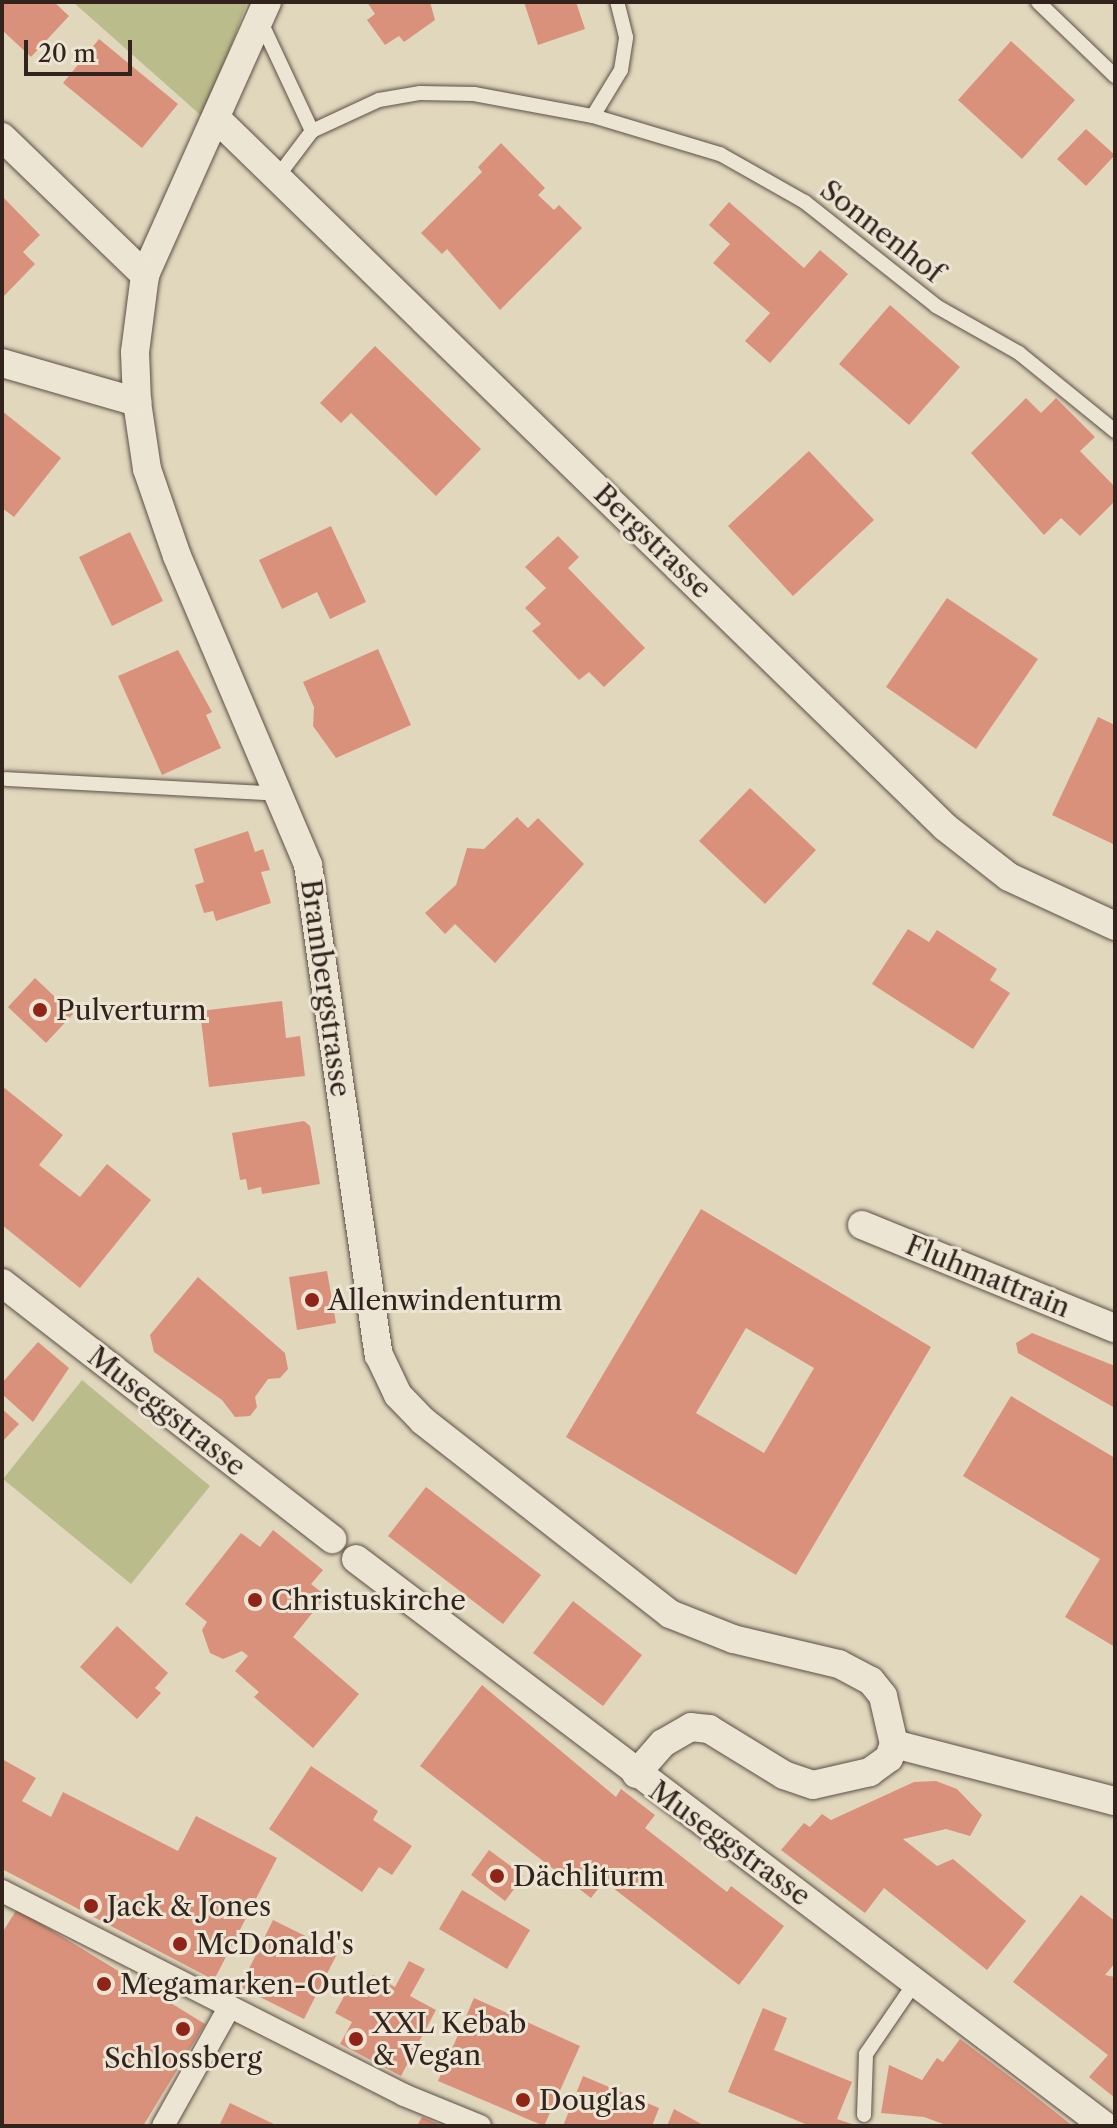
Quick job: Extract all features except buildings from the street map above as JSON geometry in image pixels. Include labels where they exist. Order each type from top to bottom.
[{"type":"street","name":"Brambergstrasse","points":[[263,11],[145,275],[135,339],[137,402],[147,469],[177,556],[282,794],[308,865],[368,1302],[379,1355],[398,1395],[423,1421],[670,1614],[733,1639],[857,1670],[883,1696],[894,1744]]},
{"type":"street","name":"Bergstrasse","points":[[217,119],[945,827],[1009,877],[1115,926]]},
{"type":"street","points":[[2,137],[145,275]]},
{"type":"street","points":[[2,363],[137,402]]},
{"type":"street","name":"Fluhmattrain","points":[[862,1225],[1115,1328]]},
{"type":"street","name":"Museggstrasse","points":[[2,1283],[332,1539]]},
{"type":"street","name":"Museggstrasse","points":[[356,1559],[636,1774],[916,1981],[1105,2126]]},
{"type":"street","points":[[636,1774],[663,1743],[691,1727],[709,1729],[784,1775],[813,1785],[870,1772],[889,1758],[894,1744],[1115,1801]]},
{"type":"street","points":[[2,1891],[76,1937],[480,2126]]},
{"type":"street","points":[[163,2126],[229,2008]]},
{"type":"lane","points":[[593,116],[621,70],[626,37],[617,2]]},
{"type":"lane","points":[[1038,2],[1115,76]]},
{"type":"lane","points":[[263,11],[312,131],[278,176]]},
{"type":"lane","name":"Sonnenhof","points":[[312,131],[379,100],[420,93],[474,94],[593,116],[720,154],[805,202],[936,306],[1041,369],[1115,431]]},
{"type":"lane","points":[[6,779],[282,794]]},
{"type":"lane","points":[[864,2115],[866,2054],[916,1981]]},
{"type":"green space","points":[[73,2],[247,2],[205,119]]},
{"type":"green space","points":[[82,1380],[210,1486],[131,1584],[3,1479]]},
{"type":"place","name":"Pulverturm","points":[[40,1010]]},
{"type":"place","name":"Allenwindenturm","points":[[312,1300]]},
{"type":"place","name":"Christuskirche","points":[[255,1600]]},
{"type":"place","name":"Dächliturm","points":[[497,1876]]},
{"type":"place","name":"Jack & Jones","points":[[91,1906]]},
{"type":"place","name":"McDonald's","points":[[180,1944]]},
{"type":"place","name":"Megamarken-Outlet","points":[[104,1984]]},
{"type":"place","name":"Schlossberg","points":[[183,2029]]},
{"type":"place","name":"XXL Kebab & Vegan","points":[[356,2039]]},
{"type":"place","name":"Douglas","points":[[523,2100]]}]
